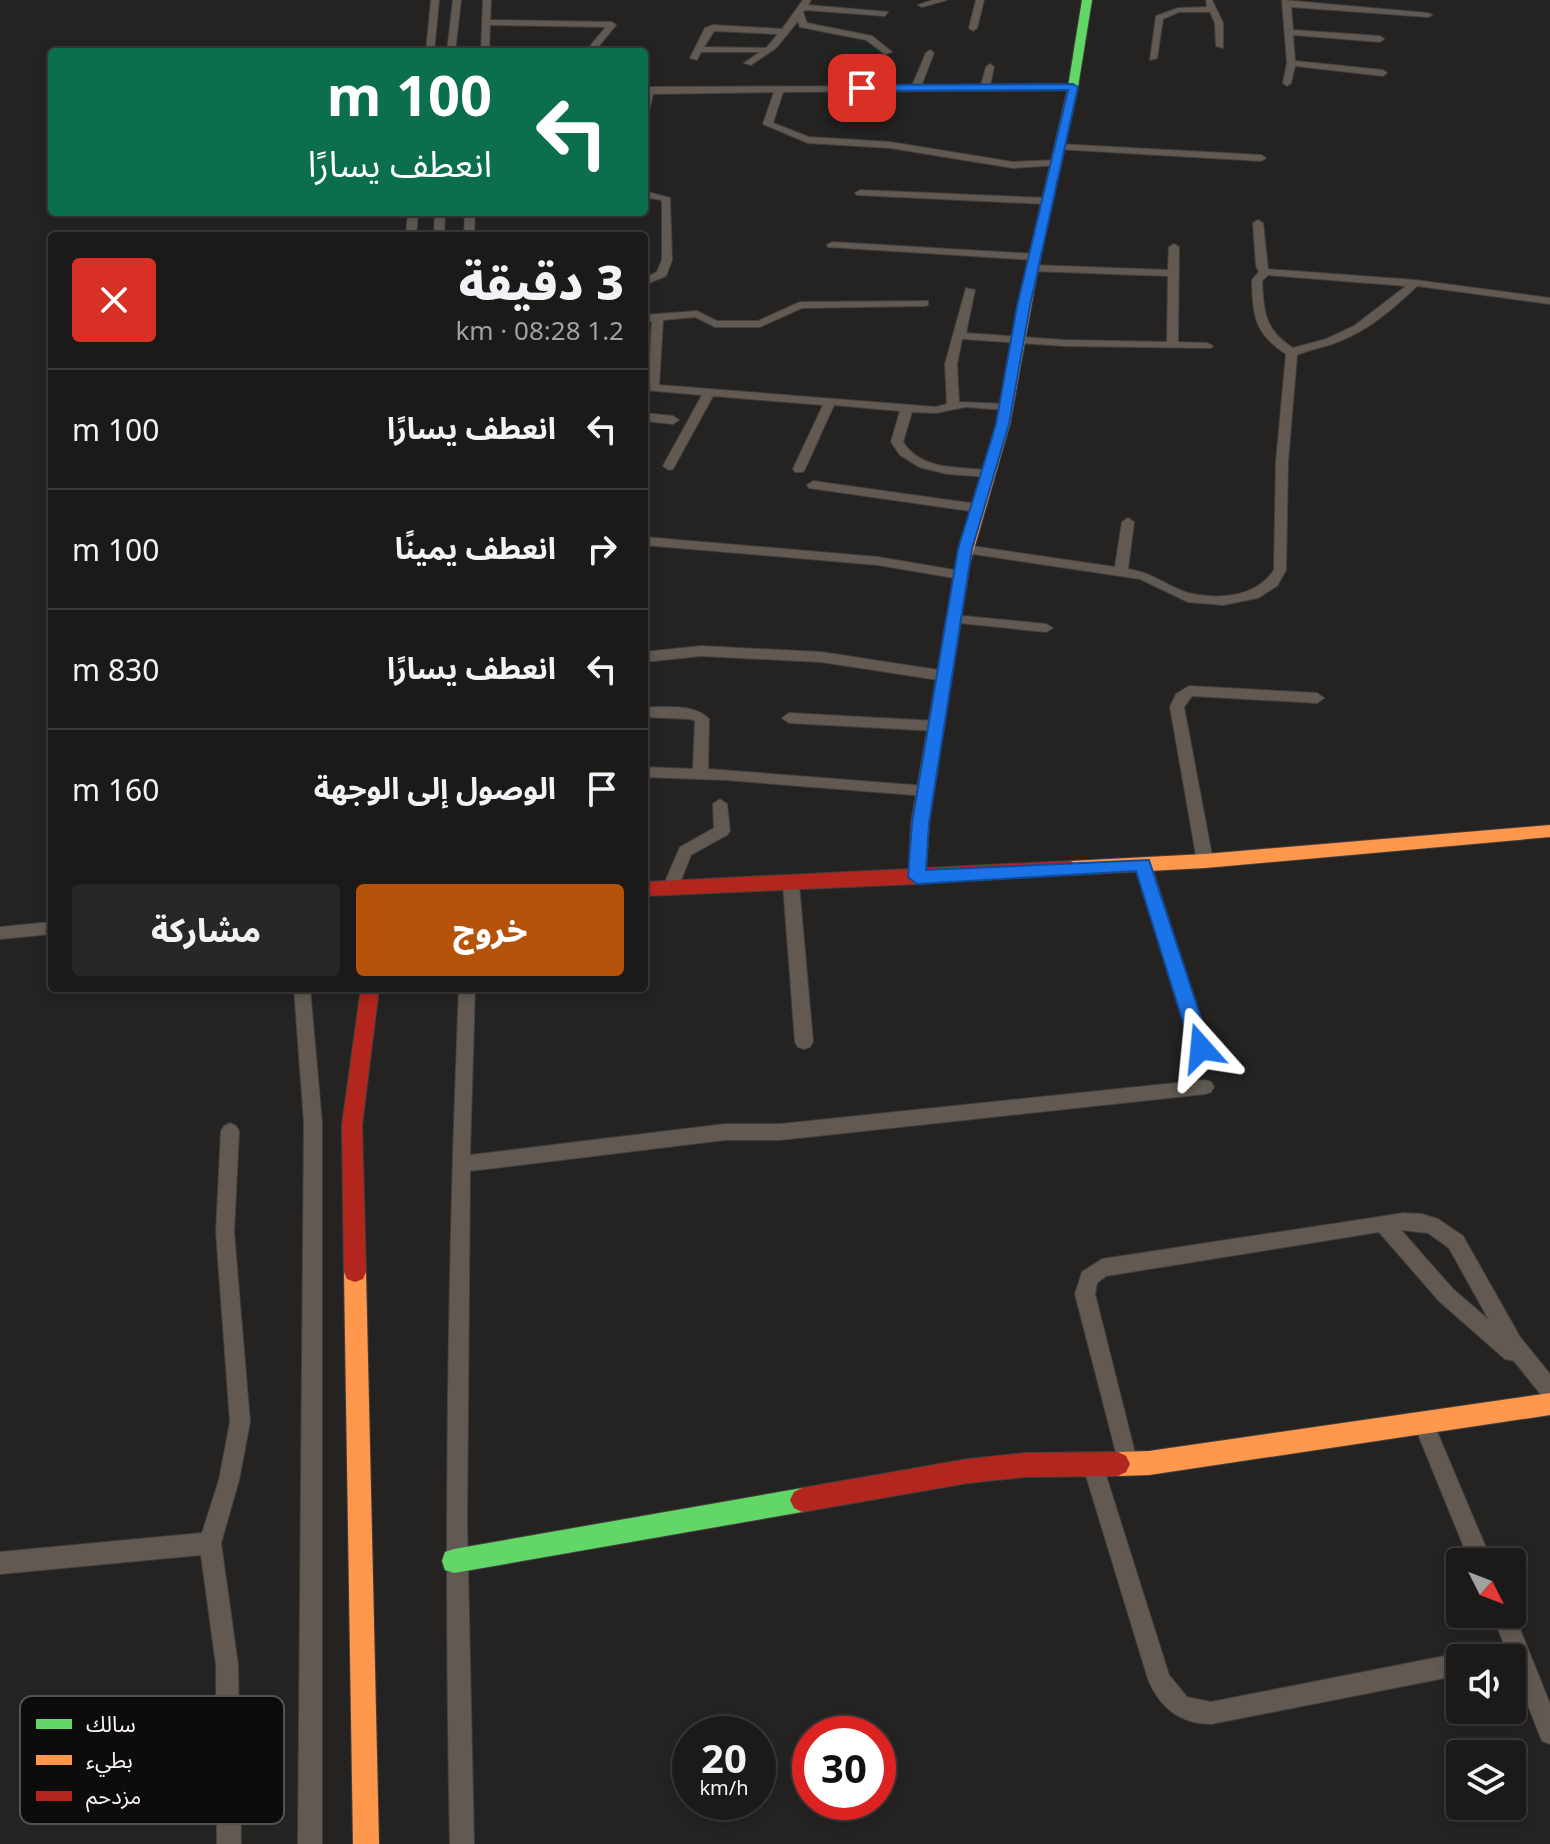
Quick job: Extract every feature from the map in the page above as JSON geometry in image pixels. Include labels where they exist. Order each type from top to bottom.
[{"type":"street","points":[[430,48],[435,0]]},
{"type":"street","points":[[451,48],[457,0]]},
{"type":"street","points":[[485,48],[487,0]]},
{"type":"street","points":[[922,5],[943,0]]},
{"type":"street","points":[[973,28],[980,0]]},
{"type":"street","points":[[917,877],[917,849],[965,549],[1006,407],[1017,341],[1073,87],[1087,0]]},
{"type":"street","points":[[1287,83],[1291,63],[1287,2],[1428,15]]},
{"type":"street","points":[[1153,58],[1159,18],[1178,10],[1211,4],[1219,23],[1220,46]]},
{"type":"street","points":[[803,6],[885,14]]},
{"type":"street","points":[[748,63],[760,59],[803,6]]},
{"type":"street","points":[[803,6],[803,25],[869,38],[888,52]]},
{"type":"street","points":[[487,22],[612,25],[592,48]]},
{"type":"street","points":[[694,58],[708,30],[713,28],[784,32]]},
{"type":"street","points":[[744,49],[756,30]]},
{"type":"street","points":[[1289,32],[1380,39]]},
{"type":"street","points":[[699,49],[765,50]]},
{"type":"street","points":[[916,87],[930,53]]},
{"type":"street","points":[[1291,63],[1383,73]]},
{"type":"street","points":[[985,86],[990,67]]},
{"type":"street","points":[[648,90],[1073,87]]},
{"type":"street","points":[[780,89],[768,124],[800,138],[890,145],[1009,165],[1057,155],[1261,158]]},
{"type":"street","points":[[860,193],[1047,201]]},
{"type":"street","points":[[648,195],[665,198],[667,203],[667,260],[662,274],[648,280]]},
{"type":"street","points":[[1258,223],[1261,266],[1265,272]]},
{"type":"street","points":[[832,245],[1175,273]]},
{"type":"street","points":[[1172,344],[1174,247]]},
{"type":"street","points":[[1415,283],[1380,315],[1363,325],[1335,339],[1292,353],[1272,341],[1262,329],[1257,280],[1265,272],[1415,283],[1550,301]]},
{"type":"street","points":[[953,406],[951,364],[970,290]]},
{"type":"street","points":[[648,318],[697,314],[714,324],[760,324],[800,305],[924,303]]},
{"type":"street","points":[[658,317],[649,387],[936,410],[953,406],[1006,407]]},
{"type":"street","points":[[960,336],[1017,341],[1207,346]]},
{"type":"street","points":[[965,549],[1143,575],[1188,598],[1223,601],[1253,595],[1278,577],[1292,353]]},
{"type":"street","points":[[669,466],[709,392]]},
{"type":"street","points":[[799,469],[830,401]]},
{"type":"street","points":[[907,408],[897,442],[905,457],[922,465],[985,474]]},
{"type":"street","points":[[648,417],[673,420]]},
{"type":"street","points":[[813,485],[977,508]]},
{"type":"street","points":[[1121,571],[1128,522]]},
{"type":"street","points":[[648,541],[878,561],[960,575]]},
{"type":"street","points":[[954,619],[1046,628]]},
{"type":"street","points":[[648,657],[701,651],[805,656],[945,676]]},
{"type":"street","points":[[1205,861],[1177,707],[1181,697],[1189,691],[1317,698]]},
{"type":"street","points":[[648,712],[692,714],[702,719],[700,774]]},
{"type":"street","points":[[789,718],[937,726]]},
{"type":"street","points":[[648,772],[926,791]]},
{"type":"street","points":[[670,889],[685,851],[722,831],[720,804]]},
{"type":"street","points":[[648,889],[1205,861],[1550,831]]},
{"type":"street","points":[[1143,864],[1201,1048]]},
{"type":"street","points":[[791,884],[804,1042]]},
{"type":"street","points":[[0,933],[48,928]]},
{"type":"street","points":[[302,992],[313,1123],[310,1844]]},
{"type":"street","points":[[366,1844],[352,1125],[369,992]]},
{"type":"street","points":[[462,1844],[454,1561],[460,1164],[467,992]]},
{"type":"street","points":[[460,1164],[725,1132],[780,1132],[1205,1087]]},
{"type":"street","points":[[227,1696],[227,1665],[210,1543],[229,1480],[240,1422],[225,1232],[230,1131]]},
{"type":"street","points":[[1128,1465],[1085,1294],[1093,1274],[1102,1268],[1383,1223],[1424,1222],[1449,1235],[1526,1362],[1550,1390]]},
{"type":"street","points":[[1383,1223],[1446,1295],[1526,1362]]},
{"type":"street","points":[[454,1561],[968,1471],[1039,1464],[1128,1465],[1550,1404]]},
{"type":"street","points":[[1423,1422],[1475,1548]]},
{"type":"street","points":[[1093,1466],[1159,1679],[1169,1696],[1184,1709],[1211,1713],[1446,1667]]},
{"type":"street","points":[[0,1563],[210,1543]]},
{"type":"street","points":[[1526,1672],[1550,1733]]},
{"type":"street","points":[[229,1824],[229,1844]]},
{"type":"traffic: fast","points":[[1032,269],[1073,87],[1087,0]]},
{"type":"traffic: fast","points":[[454,1561],[802,1500]]},
{"type":"traffic: slow","points":[[963,563],[1003,424],[1032,269]]},
{"type":"traffic: slow","points":[[1071,868],[1205,861],[1550,831]]},
{"type":"traffic: slow","points":[[355,1272],[366,1844]]},
{"type":"traffic: slow","points":[[1118,1464],[1149,1463],[1550,1404]]},
{"type":"traffic: jam","points":[[917,877],[920,823],[963,563]]},
{"type":"traffic: jam","points":[[648,889],[1071,868]]},
{"type":"traffic: jam","points":[[355,1272],[352,1125],[369,992]]},
{"type":"traffic: jam","points":[[802,1500],[968,1471],[1025,1465],[1118,1464]]},
{"type":"route","points":[[862,88],[1073,87],[1024,306],[1003,424],[985,474],[965,549],[920,823],[917,877],[1143,864],[1201,1048]]}]
